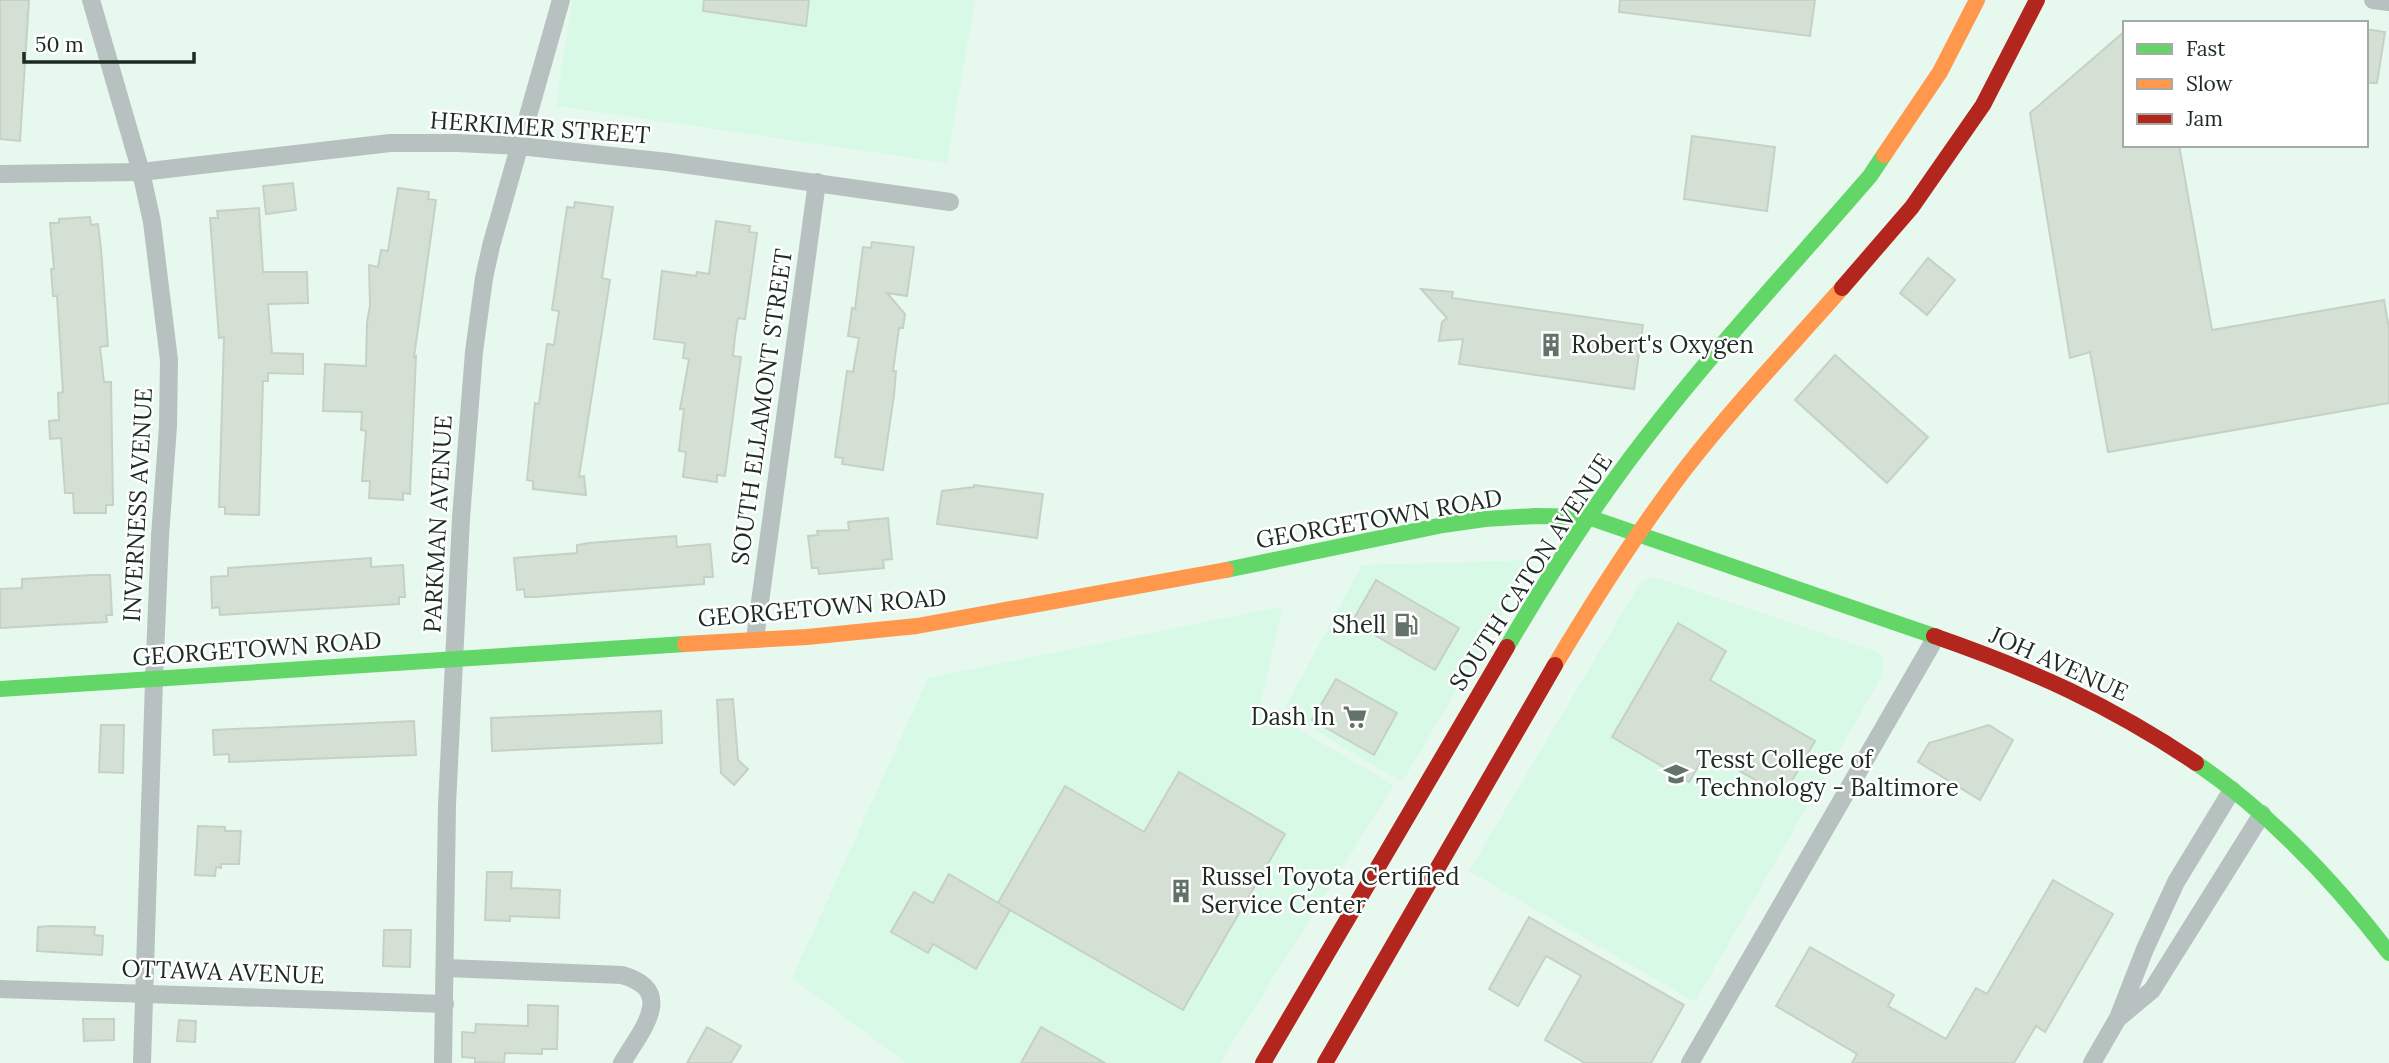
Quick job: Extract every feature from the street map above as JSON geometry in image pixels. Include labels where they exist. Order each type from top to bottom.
[{"type":"main road","name":"SOUTH CATON AVENUE","points":[[1263,1063],[1537,596],[1588,517],[1646,438],[1702,370],[1870,176],[1940,72],[1977,0]]},
{"type":"main road","points":[[1325,1063],[1583,618],[1638,533],[1686,468],[1738,405],[1912,207],[1983,105],[2037,0]]},
{"type":"main road","points":[[2018,40],[2054,0]]},
{"type":"main road","name":"GEORGETOWN ROAD","points":[[0,689],[455,657],[807,637],[916,626],[1261,564],[1476,520],[1535,516],[1588,517],[1638,533]]},
{"type":"main road","name":"JOH AVENUE","points":[[1638,533],[1936,637],[2031,672],[2088,698],[2144,730],[2232,790],[2262,814],[2314,864],[2389,953]]},
{"type":"street","name":"INVERNESS AVENUE","points":[[91,0],[141,172],[152,222],[169,360],[154,680],[142,1063]]},
{"type":"street","name":"PARKMAN AVENUE","points":[[443,1063],[447,805],[461,518],[478,313],[491,246],[561,0]]},
{"type":"street","points":[[2372,0],[2389,2]]},
{"type":"street","name":"HERKIMER STREET","points":[[0,174],[141,172],[390,143],[519,145],[668,162],[950,202]]},
{"type":"street","name":"SOUTH ELLAMONT STREET","points":[[755,639],[817,182]]},
{"type":"street","points":[[1690,1063],[1936,637]]},
{"type":"street","points":[[2092,1063],[2118,1018],[2145,949],[2176,883],[2232,790]]},
{"type":"street","points":[[2118,1018],[2152,990],[2262,814]]},
{"type":"street","points":[[446,968],[622,975],[634,979],[645,987],[653,1000],[652,1011],[622,1063]]},
{"type":"street","name":"OTTAWA AVENUE","points":[[0,989],[445,1004]]},
{"type":"shaded area","points":[[572,0],[975,0],[947,163],[556,106]]},
{"type":"shaded area","points":[[1534,560],[1402,782],[1283,711],[1362,565]]},
{"type":"shaded area","name":"Tesst College of Technology - Baltimore","points":[[1650,578],[1659,578],[1878,652],[1884,658],[1882,676],[1695,1002],[1469,871],[1640,583]]},
{"type":"shaded area","points":[[1283,606],[1260,707],[1394,785],[1220,1063],[906,1063],[792,978],[928,678]]},
{"type":"building","points":[[0,0],[29,0],[20,141],[0,139]]},
{"type":"building","points":[[704,0],[809,0],[806,26],[703,11]]},
{"type":"building","points":[[1620,0],[1815,0],[1810,36],[1619,12]]},
{"type":"building","points":[[2368,29],[2385,32],[2377,83],[2368,83]]},
{"type":"building","points":[[2123,33],[2123,147],[2179,147],[2212,330],[2384,300],[2389,329],[2389,403],[2108,452],[2090,352],[2070,358],[2030,113]]},
{"type":"building","points":[[1692,136],[1775,147],[1767,211],[1684,199]]},
{"type":"building","points":[[293,183],[296,210],[266,214],[263,186]]},
{"type":"building","points":[[398,188],[429,192],[428,199],[436,200],[414,357],[416,356],[410,494],[403,493],[403,500],[369,498],[370,481],[362,481],[366,431],[361,430],[362,412],[323,411],[325,364],[366,366],[370,305],[369,265],[378,267],[381,250],[388,251]]},
{"type":"building","points":[[575,202],[613,207],[602,278],[610,280],[579,477],[584,476],[586,495],[533,489],[533,481],[527,480],[535,403],[539,404],[547,344],[554,345],[559,311],[552,310],[567,207],[574,208]]},
{"type":"building","points":[[259,208],[263,272],[307,272],[308,303],[268,304],[272,353],[303,354],[303,374],[268,373],[268,381],[263,381],[259,515],[225,514],[225,507],[219,507],[224,337],[219,338],[210,218],[218,218],[217,211]]},
{"type":"building","points":[[90,217],[91,225],[98,224],[101,249],[108,346],[100,347],[104,382],[111,382],[113,505],[106,505],[106,513],[74,513],[73,493],[65,493],[61,438],[50,439],[49,421],[59,420],[58,393],[63,392],[57,296],[53,296],[51,269],[54,269],[50,223],[59,223],[59,219]]},
{"type":"building","points":[[716,221],[750,226],[749,232],[757,233],[745,319],[738,318],[735,336],[733,356],[741,357],[725,476],[717,475],[717,482],[683,477],[686,452],[679,451],[684,409],[680,409],[689,359],[683,358],[685,343],[654,339],[662,271],[696,276],[697,272],[709,274]]},
{"type":"building","points":[[872,242],[914,247],[907,296],[887,293],[905,314],[903,328],[899,328],[893,371],[896,371],[894,395],[883,470],[842,464],[843,458],[835,457],[847,371],[853,372],[859,338],[848,336],[852,308],[855,309],[863,247],[871,248]]},
{"type":"building","points":[[1928,258],[1955,280],[1927,315],[1900,293]]},
{"type":"building","name":"Robert's Oxygen","points":[[1421,289],[1453,292],[1452,298],[1643,325],[1634,389],[1459,364],[1463,339],[1439,341],[1442,322],[1447,318]]},
{"type":"building","points":[[1835,355],[1928,437],[1887,483],[1795,400]]},
{"type":"building","points":[[974,485],[1043,494],[1037,538],[937,524],[942,491]]},
{"type":"building","points":[[888,518],[892,559],[883,560],[884,568],[819,574],[818,568],[812,568],[808,536],[818,535],[817,531],[849,530],[848,522]]},
{"type":"building","points":[[676,536],[677,547],[710,544],[713,577],[704,577],[704,584],[536,597],[525,597],[524,589],[517,590],[514,558],[577,553],[577,545],[589,543]]},
{"type":"building","points":[[371,558],[371,567],[403,565],[405,597],[399,597],[399,604],[220,615],[219,607],[212,608],[211,577],[228,576],[228,568]]},
{"type":"building","points":[[110,575],[112,615],[106,615],[107,622],[0,628],[0,589],[22,588],[22,579]]},
{"type":"building","name":"Shell","points":[[1376,580],[1459,628],[1435,670],[1352,622]]},
{"type":"building","points":[[1678,623],[1726,651],[1710,680],[1815,741],[1783,796],[1707,752],[1689,782],[1612,737]]},
{"type":"building","name":"Dash In","points":[[1336,679],[1397,713],[1374,755],[1312,720]]},
{"type":"building","points":[[733,699],[738,760],[748,769],[734,785],[721,773],[717,700]]},
{"type":"building","points":[[661,711],[662,743],[492,751],[491,718]]},
{"type":"building","points":[[414,721],[416,755],[229,762],[229,754],[214,755],[213,730]]},
{"type":"building","points":[[101,725],[124,725],[123,773],[99,772]]},
{"type":"building","points":[[1989,725],[2013,740],[1980,800],[1918,762],[1929,743]]},
{"type":"building","name":"Russel Toyota Certified Service Center","points":[[1179,772],[1285,834],[1183,1010],[998,903],[1065,786],[1144,832]]},
{"type":"building","points":[[198,826],[225,827],[225,831],[241,831],[239,864],[221,864],[221,868],[216,867],[215,876],[195,875]]},
{"type":"building","points":[[487,872],[512,872],[511,888],[560,890],[559,918],[510,916],[510,921],[485,920]]},
{"type":"building","points":[[949,874],[1010,910],[976,969],[933,944],[928,953],[891,932],[914,892],[933,903]]},
{"type":"building","points":[[2053,880],[2113,914],[2045,1032],[2036,1026],[2014,1063],[1852,1063],[1857,1054],[1776,1006],[1810,947],[1894,995],[1888,1006],[1946,1039],[1976,988],[1987,994]]},
{"type":"building","points":[[1529,917],[1684,1005],[1651,1063],[1585,1063],[1545,1040],[1581,976],[1546,956],[1518,1006],[1489,989]]},
{"type":"building","points":[[38,927],[95,927],[94,935],[103,936],[102,955],[37,951]]},
{"type":"building","points":[[384,930],[411,930],[410,967],[383,966]]},
{"type":"building","points":[[528,1005],[558,1006],[557,1049],[542,1049],[542,1054],[505,1053],[504,1063],[475,1062],[475,1058],[462,1057],[462,1032],[475,1033],[476,1024],[528,1026]]},
{"type":"building","points":[[83,1019],[114,1019],[114,1040],[84,1041]]},
{"type":"building","points":[[179,1020],[196,1021],[195,1042],[177,1041]]},
{"type":"building","points":[[707,1027],[741,1046],[731,1063],[687,1063]]},
{"type":"building","points":[[1041,1027],[1105,1063],[1021,1063]]},
{"type":"traffic: fast","points":[[1507,647],[1573,541],[1645,439],[1727,339],[1870,176],[1884,155]]},
{"type":"traffic: fast","points":[[1226,570],[1443,525],[1535,516],[1588,517],[1934,636]]},
{"type":"traffic: fast","points":[[0,689],[685,644]]},
{"type":"traffic: fast","points":[[2196,763],[2250,804],[2300,850],[2346,900],[2389,953]]},
{"type":"traffic: slow","points":[[1884,155],[1940,72],[1977,0]]},
{"type":"traffic: slow","points":[[1555,665],[1617,566],[1685,469],[1742,400],[1842,288]]},
{"type":"traffic: slow","points":[[685,644],[807,637],[917,626],[1226,570]]},
{"type":"traffic: jam","points":[[1842,288],[1912,207],[1983,105],[2037,0]]},
{"type":"traffic: jam","points":[[1934,636],[2070,690],[2133,723],[2196,763]]},
{"type":"traffic: jam","points":[[1263,1063],[1507,647]]},
{"type":"traffic: jam","points":[[1325,1063],[1555,665]]},
{"type":"place","name":"Robert's Oxygen","points":[[1551,345]]},
{"type":"place","name":"Shell","points":[[1406,625]]},
{"type":"place","name":"Dash In","points":[[1355,717]]},
{"type":"place","name":"Tesst College of Technology - Baltimore","points":[[1676,774]]},
{"type":"place","name":"Russel Toyota Certified Service Center","points":[[1181,891]]}]
